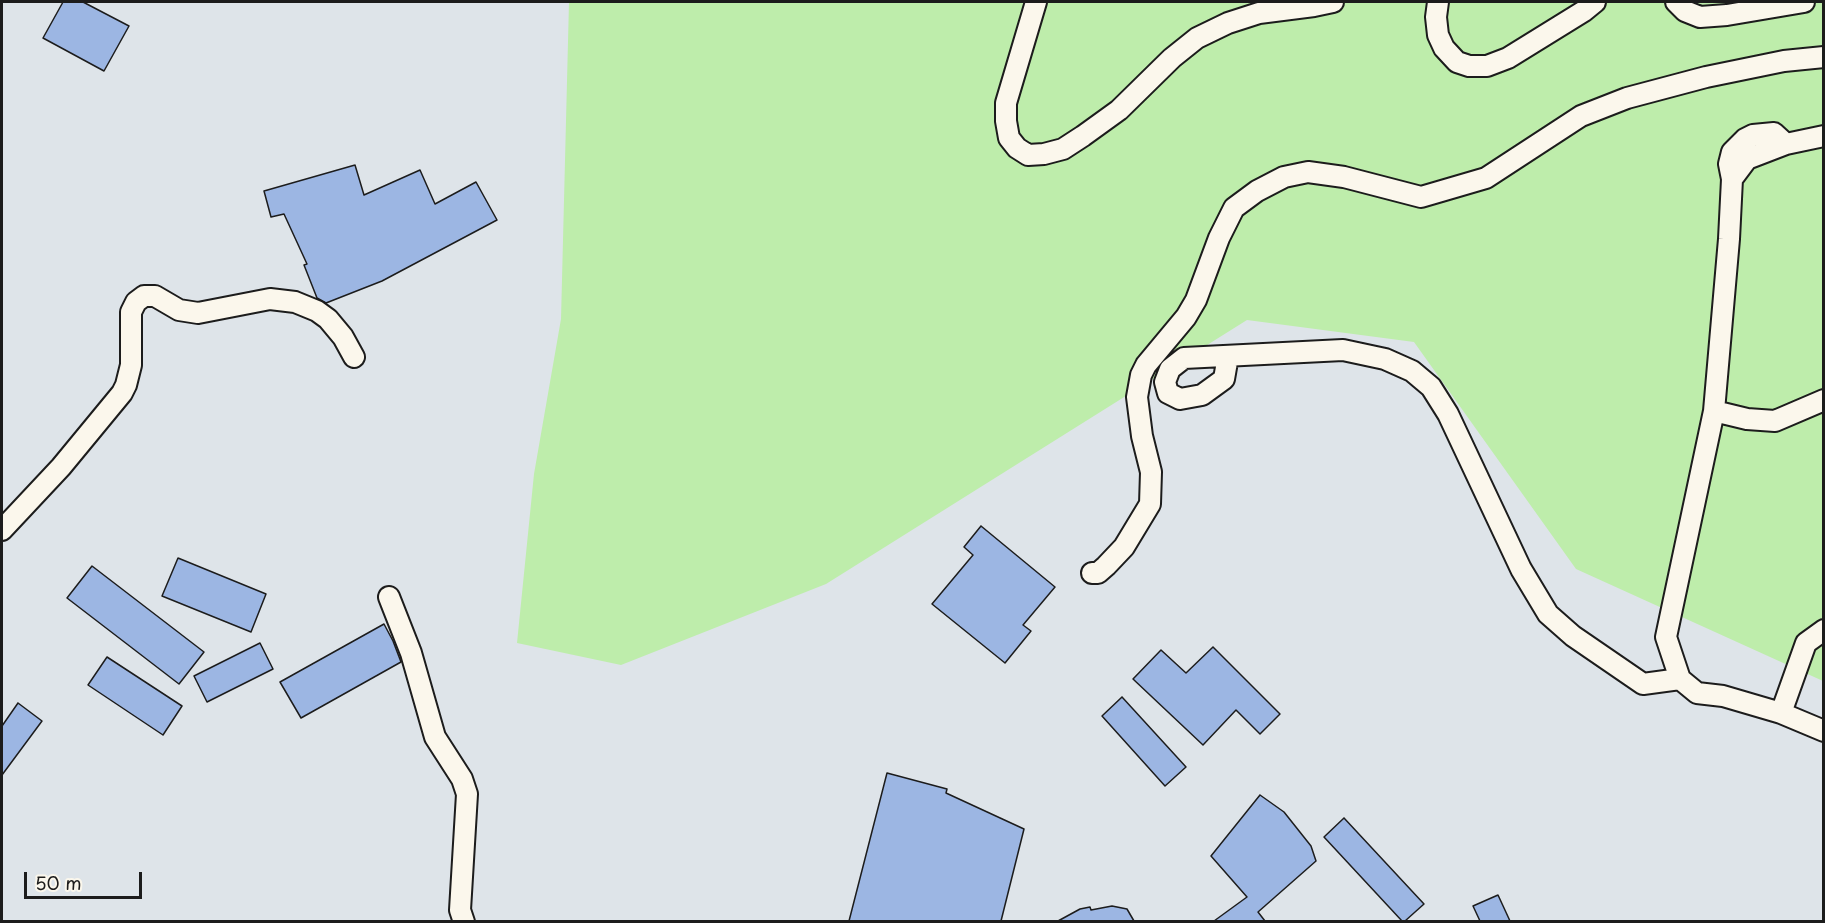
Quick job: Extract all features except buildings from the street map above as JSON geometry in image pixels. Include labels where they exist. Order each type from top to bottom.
[{"type":"street","points":[[1036,2],[1006,103],[1009,138],[1017,148],[1028,155],[1063,149],[1083,136],[1119,110],[1172,58],[1197,38],[1228,23],[1259,13],[1333,2]]},
{"type":"street","points":[[1438,2],[1437,35],[1444,48],[1457,62],[1469,66],[1487,66],[1508,58],[1595,2]]},
{"type":"street","points":[[1676,2],[1685,11],[1700,17],[1727,15],[1804,2]]},
{"type":"street","points":[[1092,573],[1098,573],[1124,547],[1150,504],[1151,472],[1138,414],[1137,388],[1141,375],[1146,365],[1186,317],[1196,300],[1219,238],[1234,208],[1257,191],[1284,177],[1308,172],[1344,177],[1421,197],[1486,178],[1581,116],[1627,98],[1706,77],[1784,61],[1824,57]]},
{"type":"street","points":[[1824,136],[1786,144],[1774,134],[1753,135],[1745,138],[1732,152],[1729,164],[1732,179],[1714,411],[1666,638],[1680,679],[1697,693],[1724,696],[1781,713],[1824,731]]},
{"type":"street","points":[[2,530],[61,467],[122,393],[131,365],[132,312],[136,302],[144,296],[155,296],[179,310],[198,313],[270,299],[295,302],[318,312],[327,319],[343,337],[354,357]]},
{"type":"street","points":[[1228,356],[1343,350],[1385,359],[1412,371],[1431,387],[1448,414],[1521,569],[1548,614],[1573,636],[1643,684],[1680,679]]},
{"type":"street","points":[[1714,411],[1747,419],[1775,421],[1824,400]]},
{"type":"street","points":[[389,597],[411,653],[435,738],[462,779],[467,794],[460,910],[464,921]]},
{"type":"street","points":[[1781,713],[1806,643],[1824,630]]},
{"type":"green space","points":[[569,2],[1823,2],[1823,681],[1576,569],[1414,342],[1247,320],[826,584],[621,665],[517,643],[534,474],[561,319]]}]
